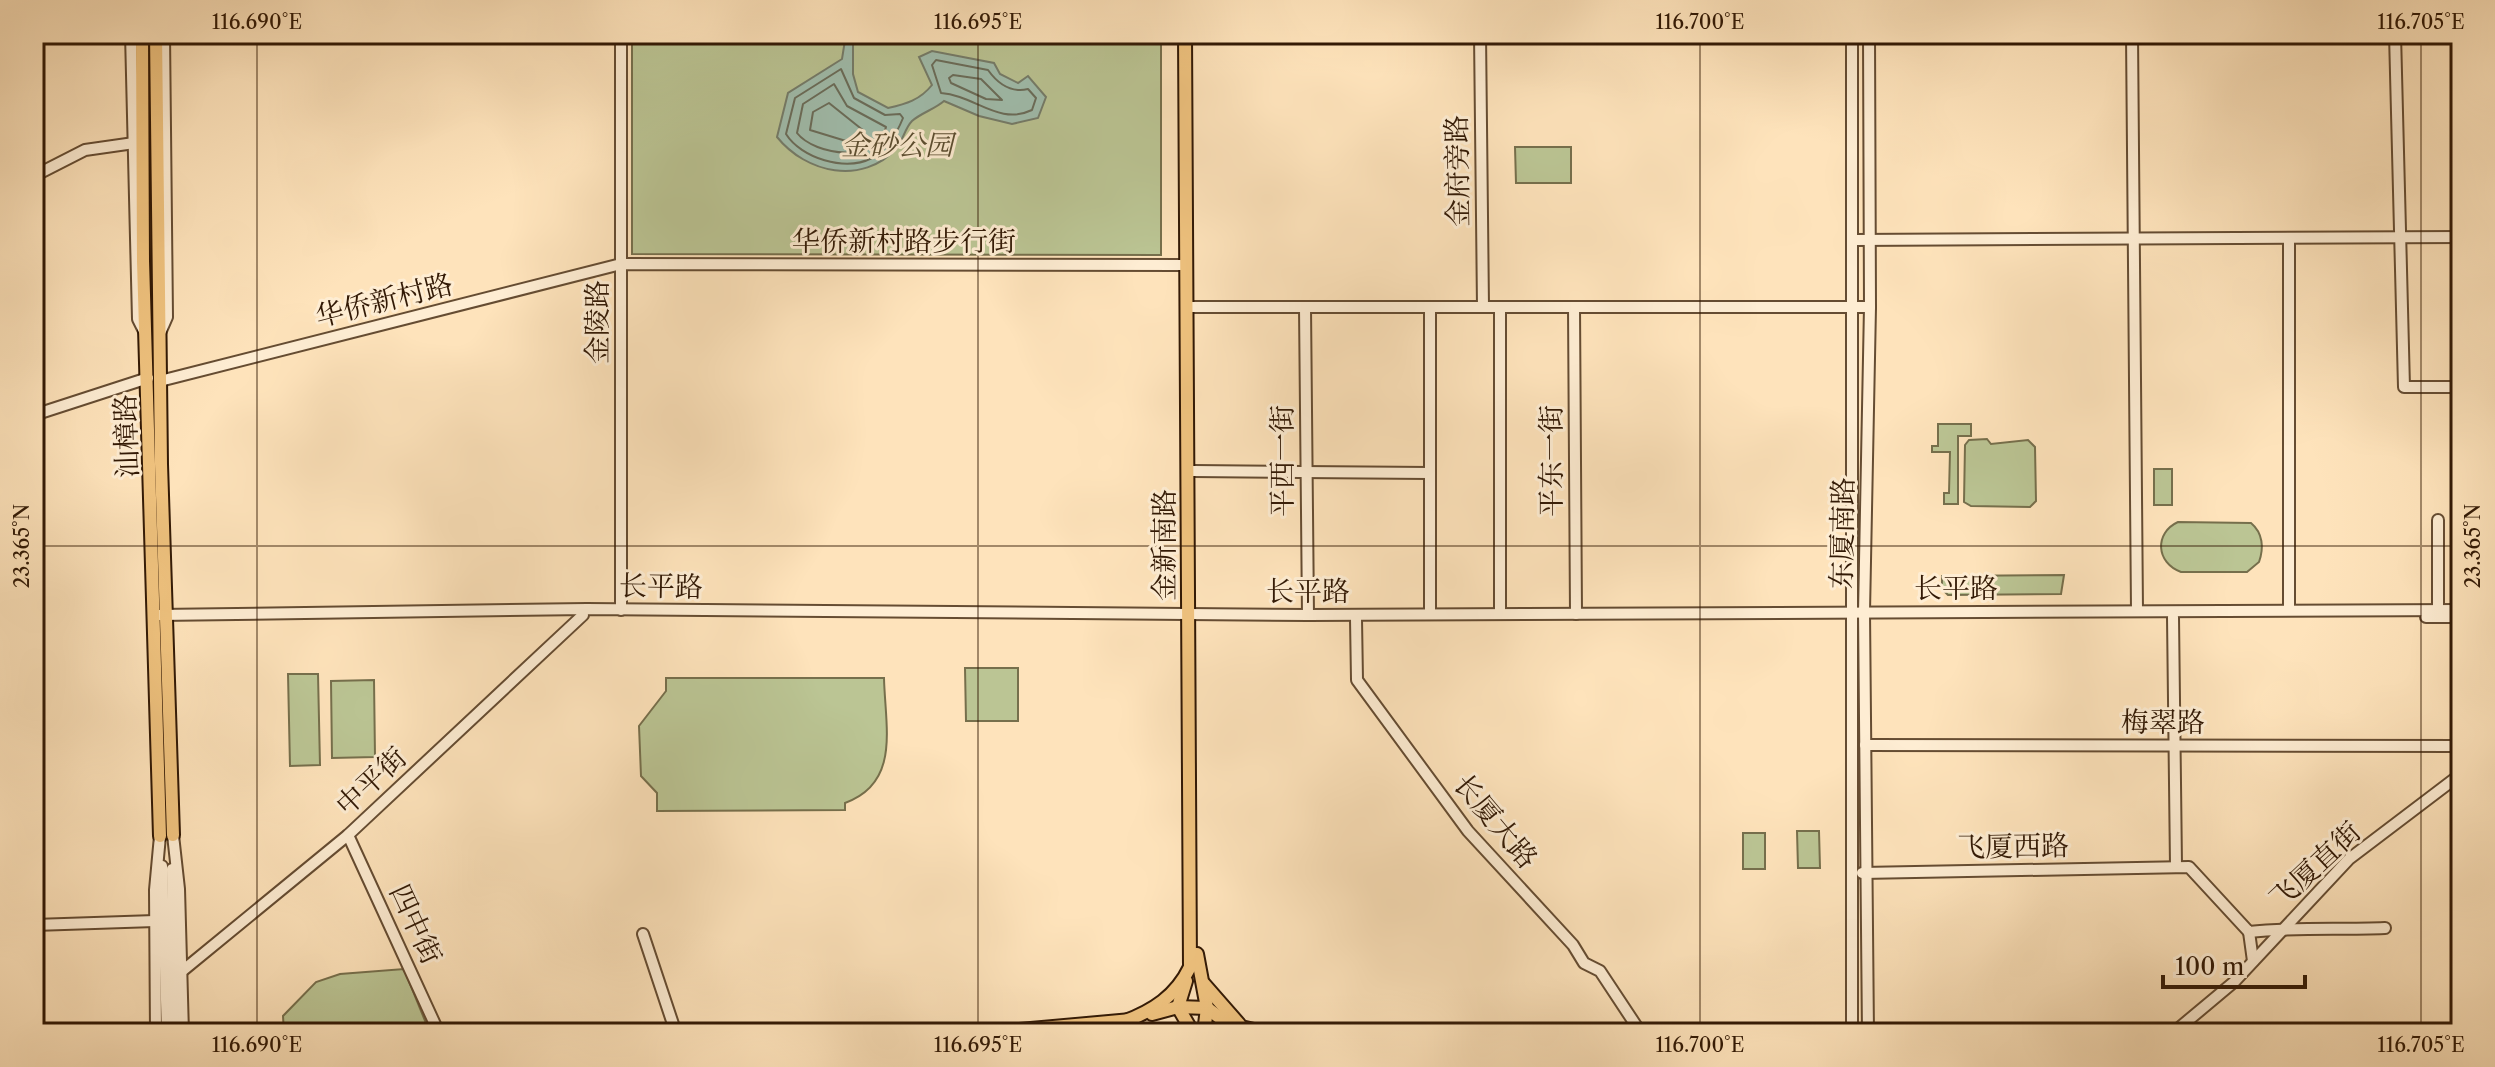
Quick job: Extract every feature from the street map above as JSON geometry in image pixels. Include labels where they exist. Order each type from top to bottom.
[{"type":"main road","name":"汕樟路","points":[[156,34],[158,261],[153,335],[167,836]]},
{"type":"main road","name":"金新南路","points":[[1188,34],[1186,265],[1192,617]]},
{"type":"main road","name":"金新南路","points":[[1188,34],[1193,471],[1193,967],[1207,1008],[1204,1033]]},
{"type":"main road","name":"汕樟路","points":[[134,35],[143,261],[153,335]]},
{"type":"main road","points":[[1178,1007],[1193,967]]},
{"type":"main road","points":[[1123,1022],[1157,1007],[1183,982],[1193,967]]},
{"type":"main road","points":[[1193,967],[1209,993],[1245,1029]]},
{"type":"main road","points":[[1178,1007],[1193,1033]]},
{"type":"main road","points":[[987,1033],[1123,1022],[1178,1007],[1207,1008],[1228,1024],[1267,1033]]},
{"type":"street","points":[[134,35],[138,319],[153,335],[167,317],[164,34]]},
{"type":"street","name":"金陵路","points":[[621,34],[621,610]]},
{"type":"street","name":"金府旁路","points":[[1480,34],[1483,307]]},
{"type":"street","name":"东厦南路","points":[[1852,34],[1852,1033]]},
{"type":"street","name":"东厦南路","points":[[1868,1033],[1864,615],[1870,307],[1869,34]]},
{"type":"street","points":[[2132,34],[2137,611]]},
{"type":"street","points":[[2395,34],[2404,387],[2461,387]]},
{"type":"street","points":[[34,176],[85,150],[134,143]]},
{"type":"street","points":[[1854,240],[2461,237]]},
{"type":"street","points":[[2289,238],[2289,610]]},
{"type":"street","name":"华侨新村路步行街","points":[[621,264],[1186,265]]},
{"type":"street","name":"华侨新村路","points":[[34,415],[154,380],[621,264]]},
{"type":"street","points":[[1192,307],[1870,307]]},
{"type":"street","name":"平西一街","points":[[1305,307],[1308,615]]},
{"type":"street","points":[[1430,307],[1430,614]]},
{"type":"street","points":[[1500,307],[1500,614]]},
{"type":"street","name":"平东一街","points":[[1574,307],[1576,614]]},
{"type":"street","points":[[1193,471],[1430,473]]},
{"type":"street","points":[[2438,520],[2438,610]]},
{"type":"street","name":"长平路","points":[[161,617],[621,610],[1356,619],[1851,615]]},
{"type":"street","name":"长平路","points":[[1864,615],[2461,610]]},
{"type":"street","name":"长平路","points":[[161,617],[1192,617],[1430,614],[2461,617]]},
{"type":"street","name":"中平街","points":[[181,972],[348,835],[583,615]]},
{"type":"street","points":[[2173,617],[2176,866],[2189,867],[2249,932],[2253,961]]},
{"type":"street","name":"长厦大路","points":[[1356,619],[1357,680],[1468,831],[1573,945],[1584,963],[1600,971],[1641,1033]]},
{"type":"street","name":"梅翠路","points":[[1865,745],[2461,746]]},
{"type":"street","name":"飞厦直街","points":[[2173,1033],[2234,982],[2281,928],[2349,859],[2461,774]]},
{"type":"street","name":"四中街","points":[[348,835],[439,1033]]},
{"type":"street","name":"汕樟路","points":[[167,836],[174,1033]]},
{"type":"street","name":"汕樟路","points":[[156,1033],[155,921],[167,836]]},
{"type":"street","name":"汕樟路","points":[[167,836],[179,889],[183,1033]]},
{"type":"street","name":"飞厦西路","points":[[1852,873],[2176,866]]},
{"type":"street","name":"汕樟路","points":[[167,1033],[168,888]]},
{"type":"street","points":[[34,925],[155,921]]},
{"type":"street","points":[[2249,932],[2281,928],[2300,932],[2385,928]]},
{"type":"street","points":[[643,934],[676,1033]]},
{"type":"green space","name":"金砂公园","points":[[632,34],[1161,34],[1161,255],[632,254]]},
{"type":"green space","points":[[1515,147],[1571,147],[1571,183],[1516,183]]},
{"type":"green space","points":[[1938,424],[1971,424],[1971,436],[1958,436],[1958,504],[1944,504],[1944,493],[1949,493],[1950,452],[1932,452],[1932,446],[1938,446]]},
{"type":"green space","points":[[1987,439],[1991,444],[2028,440],[2035,447],[2036,501],[2030,507],[1971,506],[1964,502],[1965,445],[1969,440]]},
{"type":"green space","points":[[2154,469],[2172,469],[2172,505],[2154,505]]},
{"type":"green space","points":[[2178,522],[2251,523],[2261,541],[2259,562],[2247,572],[2181,572],[2167,562],[2161,548],[2165,533]]},
{"type":"green space","points":[[2064,575],[2061,594],[1948,595],[1942,589],[1942,576]]},
{"type":"green space","points":[[965,668],[1018,668],[1018,721],[966,721]]},
{"type":"green space","points":[[288,674],[318,674],[320,765],[290,766]]},
{"type":"green space","points":[[666,678],[884,678],[887,733],[882,767],[875,782],[863,794],[845,803],[845,810],[657,811],[657,793],[641,776],[639,726],[666,691]]},
{"type":"green space","points":[[374,680],[375,757],[332,758],[331,681]]},
{"type":"green space","points":[[1797,831],[1819,831],[1820,868],[1798,868]]},
{"type":"green space","points":[[1743,833],[1765,833],[1765,869],[1743,869]]},
{"type":"green space","points":[[404,969],[430,1033],[284,1033],[283,1016],[316,982],[340,974]]},
{"type":"water","points":[[846,34],[853,34],[853,74],[858,92],[888,108],[912,101],[932,85],[919,57],[932,51],[994,63],[1000,74],[1018,83],[1028,76],[1046,97],[1038,118],[1012,124],[979,116],[944,101],[912,121],[897,148],[883,160],[851,171],[818,166],[803,159],[777,137],[788,93],[842,59]]}]
